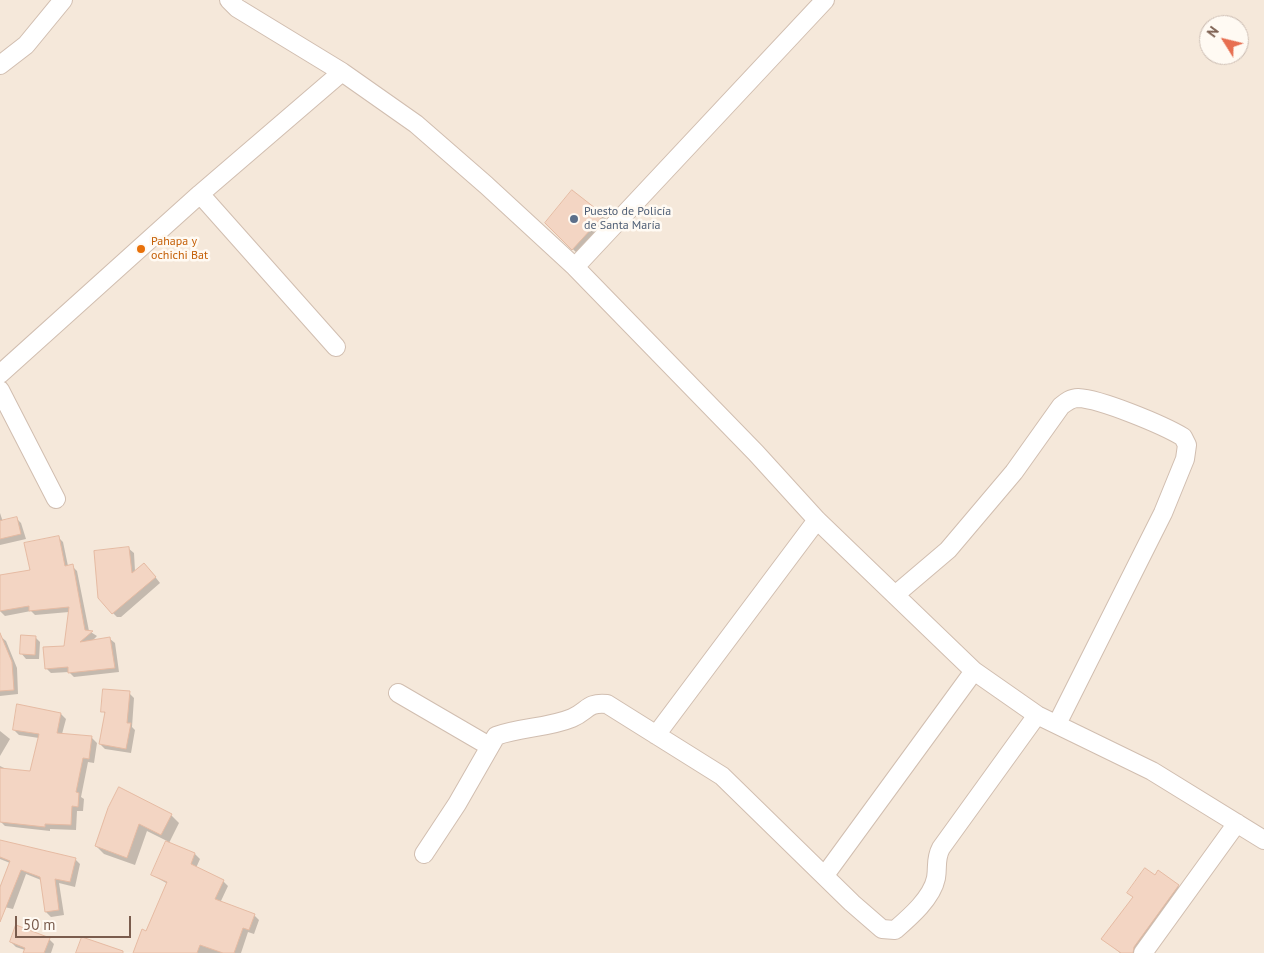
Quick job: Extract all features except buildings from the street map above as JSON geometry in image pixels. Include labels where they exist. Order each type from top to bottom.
[{"type":"street","points":[[0,65],[26,45],[62,0]]},
{"type":"street","points":[[229,0],[237,8],[342,72],[416,124],[575,267],[756,453],[817,520],[974,671],[1037,715],[1152,771],[1264,840]]},
{"type":"street","points":[[575,267],[826,0]]},
{"type":"street","points":[[0,374],[200,194],[342,72]]},
{"type":"street","points":[[200,194],[336,347]]},
{"type":"street","points":[[0,390],[56,499]]},
{"type":"street","points":[[895,595],[948,550],[1014,472],[1061,406],[1067,401],[1077,398],[1095,402],[1135,416],[1184,437],[1187,445],[1185,459],[1163,513],[1057,724]]},
{"type":"street","points":[[656,735],[817,520]]},
{"type":"street","points":[[825,875],[974,671]]},
{"type":"street","points":[[398,693],[489,746]]},
{"type":"street","points":[[424,854],[457,804],[496,736],[514,730],[555,723],[574,717],[596,703],[607,704],[722,776],[852,903],[882,929],[895,930],[930,893],[935,884],[936,860],[941,848],[1037,715]]},
{"type":"street","points":[[1143,953],[1237,823]]},
{"type":"shaded area","points":[[0,0],[1264,0],[1264,953],[0,953]]},
{"type":"place","name":"Puesto de Policía de Santa María","points":[[574,219]]},
{"type":"place","name":"Pahapa y ochichi Bat","points":[[141,249]]}]
